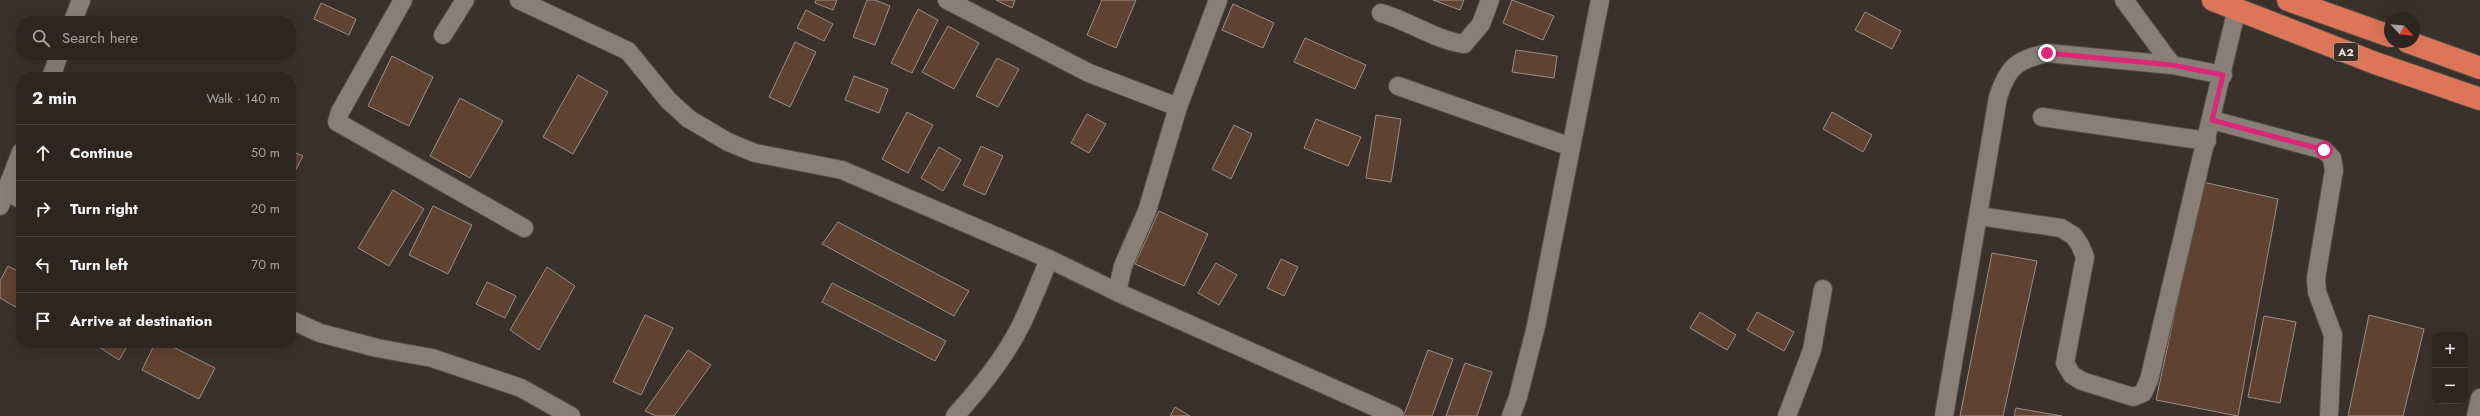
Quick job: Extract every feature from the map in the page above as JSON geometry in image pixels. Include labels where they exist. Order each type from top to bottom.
[{"type":"highway","name":"A2","points":[[2213,0],[2237,8],[2375,63],[2480,99]]},
{"type":"highway","name":"A2","points":[[2288,0],[2326,6],[2384,33]]},
{"type":"highway","points":[[2420,46],[2480,68]]},
{"type":"street","points":[[75,16],[81,0]]},
{"type":"street","points":[[403,0],[340,112],[337,122],[524,228]]},
{"type":"street","points":[[443,35],[464,0]]},
{"type":"street","points":[[519,0],[628,51],[668,100],[689,118],[728,142],[756,153],[842,170],[1049,259],[1117,292],[1395,416]]},
{"type":"street","points":[[947,0],[1089,73],[1178,107]]},
{"type":"street","points":[[1117,292],[1123,266],[1147,210],[1178,107],[1209,29],[1218,0]]},
{"type":"street","points":[[1381,13],[1402,19],[1450,42],[1464,44],[1481,24],[1490,0]]},
{"type":"street","points":[[1511,416],[1518,397],[1536,326],[1600,0]]},
{"type":"street","points":[[2124,0],[2172,65]]},
{"type":"street","points":[[1979,216],[2062,228],[2074,236],[2085,257],[2065,363],[2072,375],[2082,381],[2133,397],[2143,393],[2149,380],[2223,75],[2237,8]]},
{"type":"street","points":[[1944,416],[1998,97],[2005,78],[2013,66],[2028,57],[2047,53],[2172,65],[2223,75]]},
{"type":"street","points":[[53,72],[57,60]]},
{"type":"street","points":[[1398,86],[1571,147]]},
{"type":"street","points":[[2042,117],[2207,140]]},
{"type":"street","points":[[2212,120],[2308,144],[2324,150],[2332,158],[2334,170],[2316,278],[2317,292],[2333,335],[2329,416]]},
{"type":"street","points":[[9,199],[16,172]]},
{"type":"street","points":[[955,416],[979,389],[1004,354],[1020,326],[1049,259]]},
{"type":"street","points":[[1787,416],[1812,350],[1823,289]]},
{"type":"street","points":[[296,322],[320,333],[377,348],[432,358],[521,388],[571,416]]},
{"type":"street","points":[[2476,416],[2480,398]]},
{"type":"building","points":[[816,0],[837,0],[833,10],[815,3]]},
{"type":"building","points":[[867,0],[875,0],[890,6],[875,45],[853,37]]},
{"type":"building","points":[[996,0],[1015,0],[1012,8]]},
{"type":"building","points":[[1102,0],[1136,0],[1116,48],[1087,35]]},
{"type":"building","points":[[1433,0],[1464,0],[1460,10]]},
{"type":"building","points":[[1512,0],[1554,16],[1543,40],[1503,23]]},
{"type":"building","points":[[321,3],[356,19],[349,35],[314,19]]},
{"type":"building","points":[[1233,4],[1274,23],[1263,48],[1222,30]]},
{"type":"building","points":[[918,9],[938,20],[912,73],[891,63]]},
{"type":"building","points":[[806,10],[833,24],[824,41],[797,28]]},
{"type":"building","points":[[1865,12],[1901,31],[1892,49],[1855,30]]},
{"type":"building","points":[[948,26],[979,43],[954,89],[922,72]]},
{"type":"building","points":[[1305,38],[1366,65],[1355,89],[1294,62]]},
{"type":"building","points":[[795,42],[816,52],[790,107],[769,97]]},
{"type":"building","points":[[1516,50],[1557,56],[1554,78],[1512,72]]},
{"type":"building","points":[[392,56],[433,77],[409,126],[368,106]]},
{"type":"building","points":[[997,58],[1019,69],[998,107],[976,96]]},
{"type":"building","points":[[578,75],[608,92],[573,154],[543,137]]},
{"type":"building","points":[[854,76],[888,89],[879,113],[845,100]]},
{"type":"building","points":[[460,98],[503,121],[470,178],[430,156]]},
{"type":"building","points":[[907,112],[933,125],[908,173],[882,159]]},
{"type":"building","points":[[1832,112],[1872,135],[1863,152],[1823,129]]},
{"type":"building","points":[[1087,114],[1106,124],[1089,153],[1071,143]]},
{"type":"building","points":[[1376,115],[1401,119],[1391,182],[1366,178]]},
{"type":"building","points":[[1316,119],[1361,137],[1348,166],[1304,148]]},
{"type":"building","points":[[1234,125],[1252,134],[1231,179],[1212,169]]},
{"type":"building","points":[[981,146],[1003,156],[985,195],[963,185]]},
{"type":"building","points":[[939,147],[961,160],[943,191],[921,178]]},
{"type":"building","points":[[296,153],[303,156],[296,169]]},
{"type":"building","points":[[2203,182],[2278,199],[2238,416],[2156,400]]},
{"type":"building","points":[[393,190],[424,209],[389,266],[358,248]]},
{"type":"building","points":[[433,206],[472,225],[448,274],[409,255]]},
{"type":"building","points":[[1159,211],[1208,234],[1184,286],[1135,264]]},
{"type":"building","points":[[838,222],[969,291],[954,316],[822,244]]},
{"type":"building","points":[[1992,253],[2037,261],[2003,416],[1960,416]]},
{"type":"building","points":[[1281,259],[1298,267],[1284,296],[1267,288]]},
{"type":"building","points":[[1216,263],[1237,275],[1219,305],[1198,293]]},
{"type":"building","points":[[8,266],[16,270],[16,307],[0,298],[0,281]]},
{"type":"building","points":[[547,267],[575,286],[539,350],[510,330]]},
{"type":"building","points":[[487,282],[516,296],[505,318],[476,304]]},
{"type":"building","points":[[832,283],[946,341],[935,361],[822,302]]},
{"type":"building","points":[[1700,312],[1736,335],[1727,350],[1690,328]]},
{"type":"building","points":[[1757,312],[1794,332],[1784,351],[1747,330]]},
{"type":"building","points":[[645,315],[673,328],[641,395],[613,382]]},
{"type":"building","points":[[2369,315],[2424,329],[2403,416],[2348,416]]},
{"type":"building","points":[[2264,316],[2296,322],[2280,403],[2248,397]]},
{"type":"building","points":[[101,348],[126,348],[119,360]]},
{"type":"building","points":[[153,348],[175,348],[215,368],[199,399],[142,370]]},
{"type":"building","points":[[688,350],[711,365],[674,416],[656,416],[645,411]]},
{"type":"building","points":[[1428,350],[1453,359],[1432,416],[1404,415]]},
{"type":"building","points":[[1465,363],[1492,372],[1477,416],[1446,416]]},
{"type":"building","points":[[1175,407],[1190,416],[1170,416]]},
{"type":"building","points":[[2016,408],[2062,416],[2014,416]]},
{"type":"route","points":[[2047,53],[2172,65],[2223,75],[2212,120],[2308,144],[2324,150]]}]
